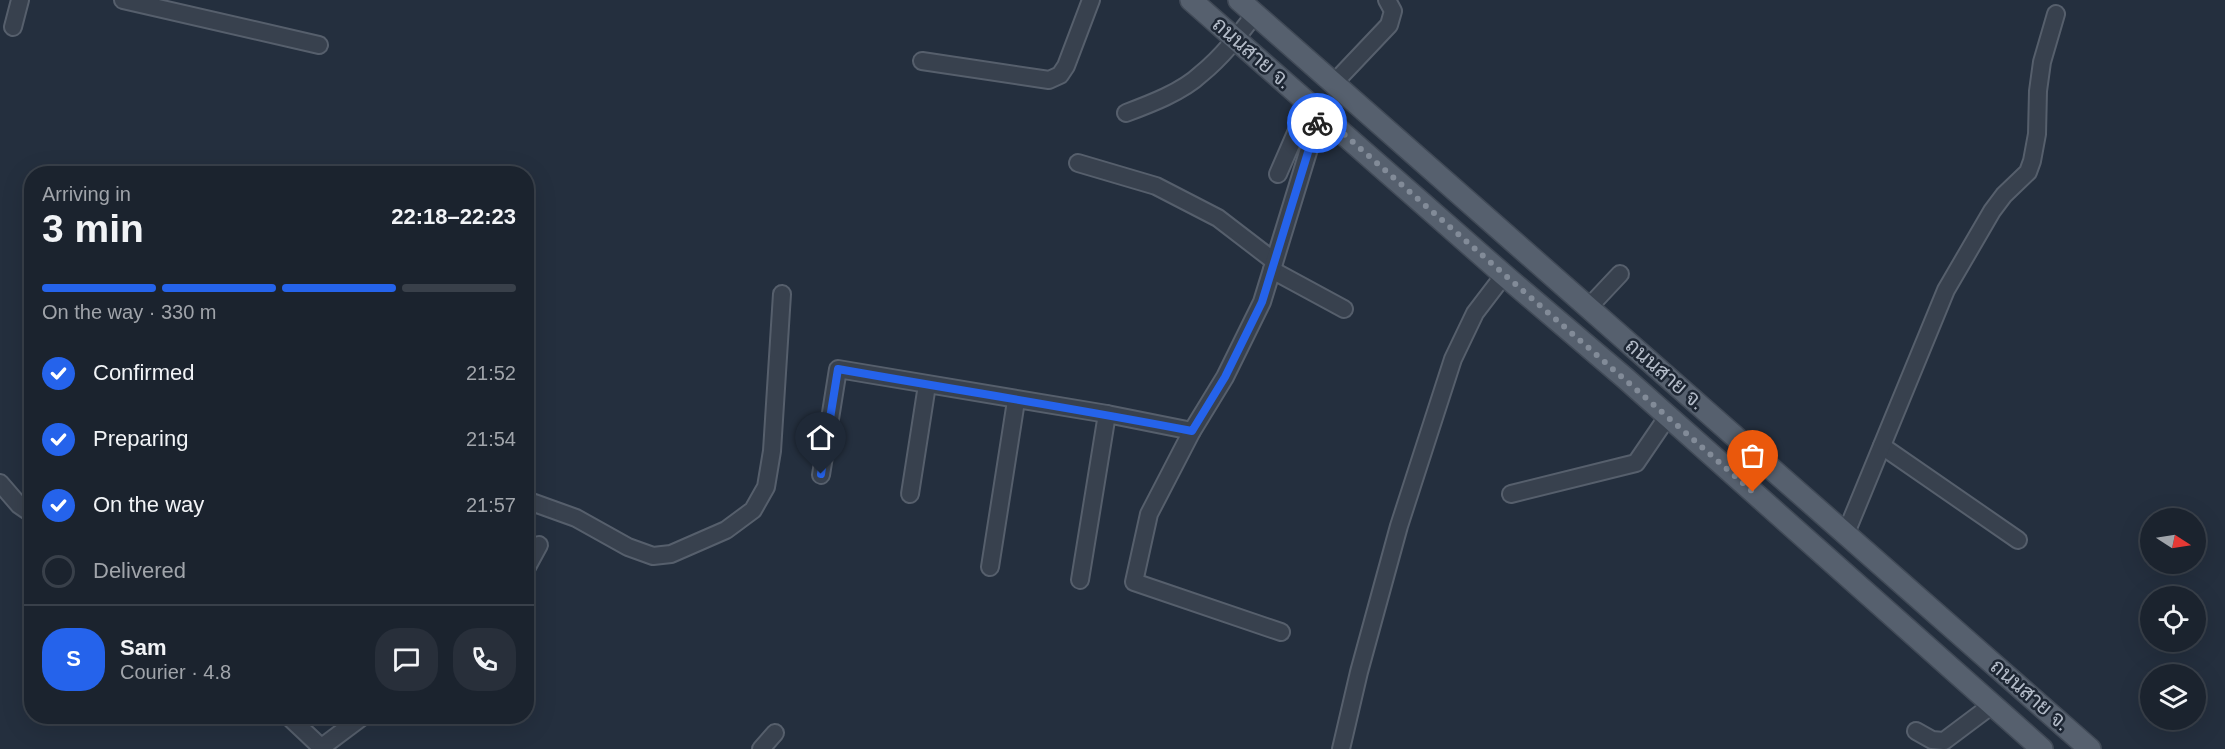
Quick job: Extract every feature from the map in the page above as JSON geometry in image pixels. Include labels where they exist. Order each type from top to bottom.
[{"type":"main road","name":"ถนนสาย จ.","points":[[1191,0],[1668,416],[2041,749]]},
{"type":"main road","name":"ถนนสาย จ.","points":[[1239,0],[2090,749]]},
{"type":"street","points":[[13,27],[21,0]]},
{"type":"street","points":[[123,0],[319,45]]},
{"type":"street","points":[[922,61],[1048,80],[1060,75],[1066,66],[1091,0]]},
{"type":"street","points":[[1334,83],[1389,25],[1393,11],[1387,0]]},
{"type":"street","points":[[1126,113],[1155,102],[1200,76],[1236,39],[1255,14]]},
{"type":"street","points":[[1846,533],[1946,290],[1992,211],[2004,195],[2028,172],[2037,134],[2038,91],[2042,62],[2056,14]]},
{"type":"street","points":[[1278,174],[1314,108]]},
{"type":"street","points":[[1281,632],[1134,582],[1149,514],[1192,431],[1225,377],[1262,302],[1314,108]]},
{"type":"street","points":[[1078,163],[1156,186],[1218,218],[1273,266],[1344,309]]},
{"type":"street","points":[[1589,307],[1620,273]]},
{"type":"street","points":[[1341,749],[1359,672],[1399,526],[1453,359],[1475,313],[1504,275]]},
{"type":"street","points":[[534,503],[576,519],[628,547],[653,556],[671,555],[726,530],[753,510],[766,487],[772,452],[782,294]]},
{"type":"street","points":[[821,474],[838,369],[1016,401],[1107,414],[1192,431]]},
{"type":"street","points":[[910,494],[927,385]]},
{"type":"street","points":[[990,567],[1016,401]]},
{"type":"street","points":[[1080,580],[1107,414]]},
{"type":"street","points":[[1511,494],[1636,463],[1668,416]]},
{"type":"street","points":[[1882,446],[2018,540]]},
{"type":"street","points":[[0,483],[24,508]]},
{"type":"street","points":[[534,554],[539,545]]},
{"type":"street","points":[[1916,731],[1932,740],[1944,741],[1992,705]]},
{"type":"street","points":[[297,724],[323,748],[353,724]]},
{"type":"street","points":[[761,749],[776,733]]},
{"type":"way so far","points":[[1317,123],[1320,113],[1753,492]]},
{"type":"route","points":[[821,474],[838,369],[1016,401],[1107,414],[1192,431],[1225,377],[1262,302],[1317,123]]}]
